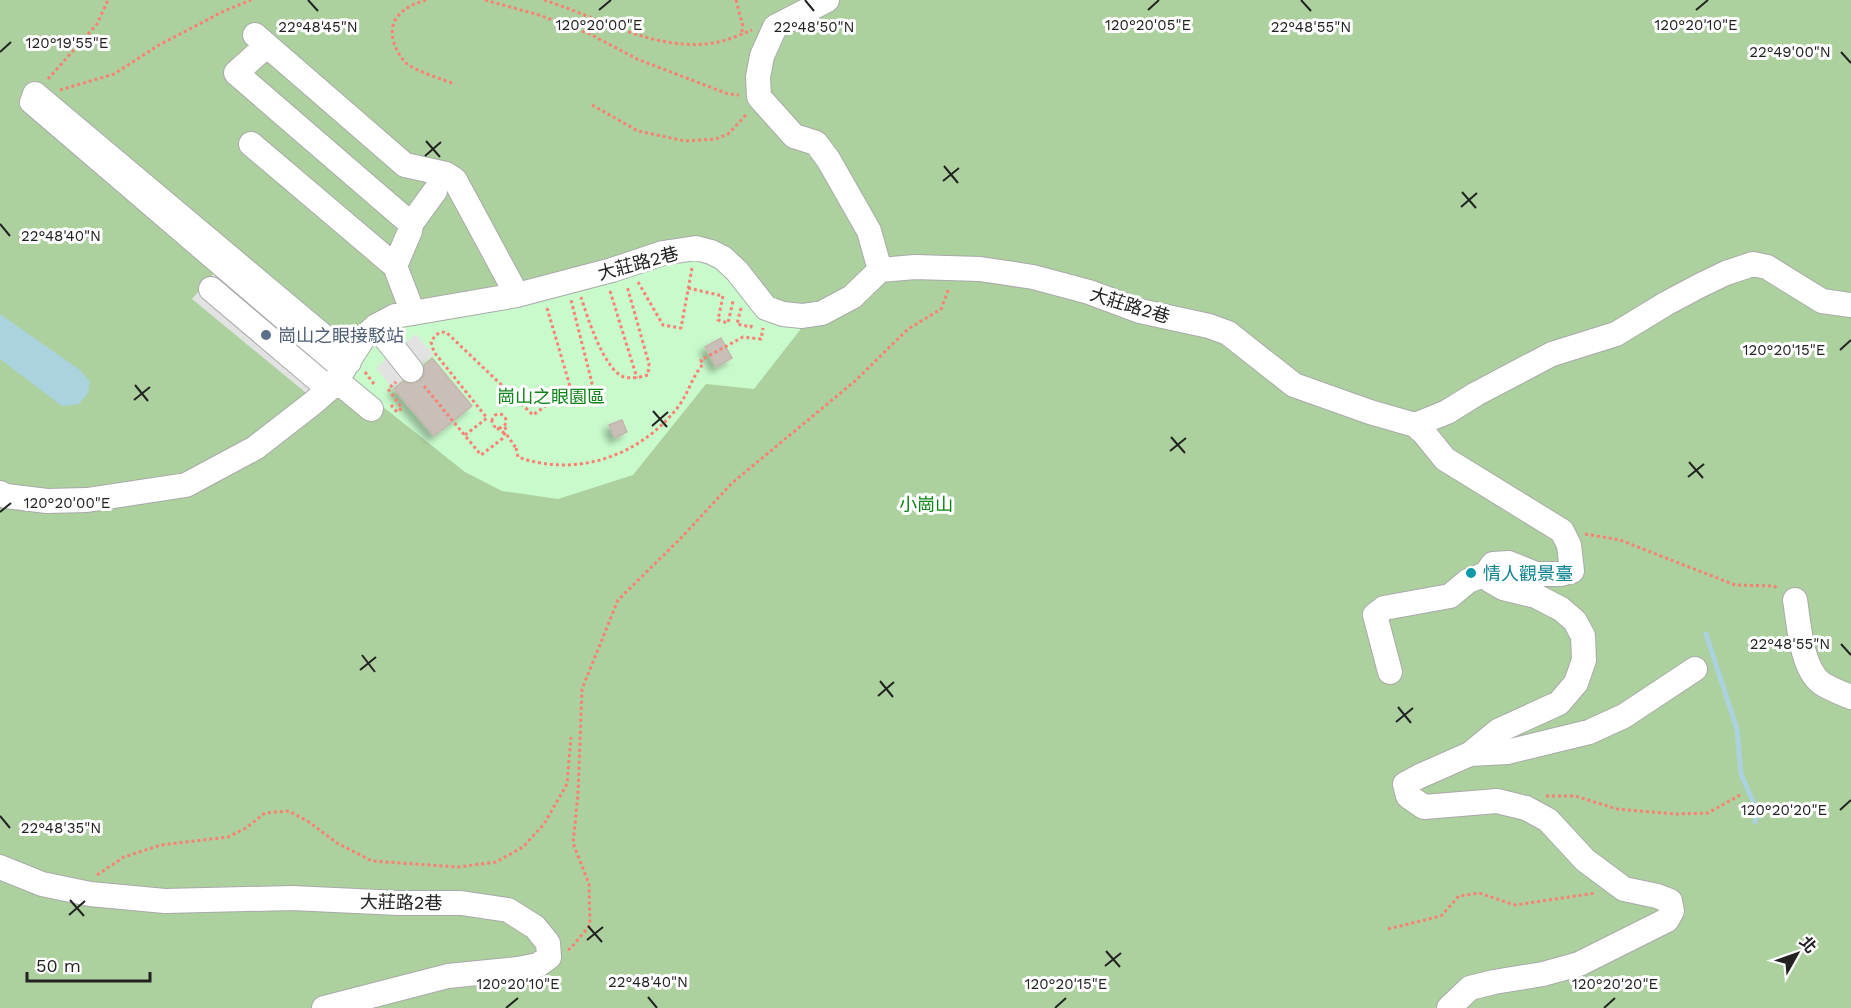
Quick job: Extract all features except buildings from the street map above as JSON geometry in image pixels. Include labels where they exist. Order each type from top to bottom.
[{"type":"street","points":[[827,0],[775,27],[762,56],[758,76],[759,97],[794,136],[816,143],[828,159],[869,231],[880,270]]},
{"type":"street","points":[[411,224],[236,73],[261,40],[405,165],[446,174],[455,180],[517,295]]},
{"type":"street","points":[[35,94],[32,102],[380,406]]},
{"type":"street","points":[[251,144],[394,266],[413,313]]},
{"type":"street","points":[[394,266],[411,224],[435,191]]},
{"type":"street","name":"大莊路2巷","points":[[0,493],[6,496],[47,501],[87,500],[186,485],[255,448],[342,371],[364,338],[376,326],[395,316],[624,276],[663,253],[696,248],[723,258],[737,271],[766,308],[783,314],[802,316],[822,313],[852,297],[880,270],[915,267],[980,269],[1033,278],[1089,292],[1140,311],[1209,326],[1228,333],[1294,385],[1415,425]]},
{"type":"street","points":[[1390,672],[1375,615],[1384,608],[1450,596],[1468,581],[1486,574],[1493,564],[1509,563],[1536,574],[1572,572],[1569,545],[1562,531],[1444,459],[1415,425],[1447,412],[1552,354],[1616,334],[1701,285],[1753,264],[1767,267],[1822,301],[1851,305]]},
{"type":"street","points":[[211,289],[342,371]]},
{"type":"street","points":[[376,326],[411,370]]},
{"type":"street","points":[[1458,1006],[1470,988],[1543,974],[1579,964],[1667,920],[1672,911],[1670,901],[1624,889],[1585,860],[1548,820],[1526,808],[1497,801],[1424,807],[1408,796],[1405,784],[1470,754],[1498,730],[1559,703],[1576,683],[1584,660],[1583,636],[1575,621],[1561,609],[1536,596],[1503,588],[1491,581],[1486,574]]},
{"type":"street","points":[[1795,600],[1803,650],[1815,677],[1823,684],[1851,697]]},
{"type":"street","points":[[1470,754],[1507,752],[1589,732],[1624,716],[1695,669]]},
{"type":"street","name":"大莊路2巷","points":[[0,867],[42,884],[90,894],[165,901],[292,898],[399,903],[461,903],[508,910],[535,927],[549,942],[549,957]]},
{"type":"street","points":[[324,1008],[448,976],[538,965],[549,957]]},
{"type":"path","points":[[35,94],[97,24],[108,0]]},
{"type":"path","points":[[35,94],[45,94],[114,74],[159,45],[224,11],[251,0]]},
{"type":"path","points":[[426,0],[411,4],[396,17],[392,35],[394,45],[407,65],[454,84]]},
{"type":"path","points":[[485,0],[539,15],[590,34],[637,59],[728,94],[759,97],[745,117],[728,134],[716,139],[685,141],[638,131],[592,105]]},
{"type":"path","points":[[544,0],[658,41],[686,44],[713,43],[762,26],[775,27]]},
{"type":"path","points":[[736,0],[743,27],[741,34]]},
{"type":"path","points":[[624,276],[636,279],[663,325],[681,328],[696,248]]},
{"type":"path","points":[[549,957],[571,948],[590,925],[589,884],[573,843],[578,794],[582,689],[618,600],[680,539],[732,483],[855,381],[908,330],[941,309],[956,269]]},
{"type":"path","points":[[624,276],[617,285],[609,290],[637,378]]},
{"type":"path","points":[[579,290],[595,338],[614,370],[623,376],[637,378],[648,375],[649,364],[624,276]]},
{"type":"path","points":[[688,288],[723,296],[718,320],[728,323],[733,301],[742,304],[737,324],[751,327],[753,318]]},
{"type":"path","points":[[542,289],[572,393]]},
{"type":"path","points":[[465,435],[487,418],[434,352],[430,342],[440,332],[446,332],[533,415],[562,394],[582,392],[592,383],[570,293]]},
{"type":"path","points":[[380,406],[397,412],[402,408],[388,389],[411,370],[482,455],[502,439],[506,431],[506,418],[498,414],[492,420],[494,426],[497,428],[507,435],[516,448],[518,458],[552,465],[584,464],[627,452],[653,433],[677,409],[703,364],[701,360],[743,337],[761,339],[765,320]]},
{"type":"path","points":[[342,371],[374,384]]},
{"type":"path","points":[[497,428],[501,429],[505,426]]},
{"type":"path","points":[[1562,531],[1620,540],[1735,585],[1774,586],[1795,600]]},
{"type":"path","points":[[90,894],[98,875],[124,857],[161,845],[228,837],[246,828],[265,813],[289,811],[309,822],[337,843],[372,861],[458,867],[496,862],[523,847],[544,824],[567,784],[571,737]]},
{"type":"path","points":[[1540,795],[1575,796],[1617,809],[1676,814],[1708,813],[1740,795]]},
{"type":"path","points":[[1388,929],[1441,916],[1459,896],[1479,892],[1515,905],[1624,889]]},
{"type":"green space","name":"小崗山","points":[[0,0],[1851,0],[1851,1008],[0,1008]]},
{"type":"green space","name":"崗山之眼園區","points":[[695,254],[807,321],[754,389],[706,384],[633,475],[558,499],[502,491],[465,472],[348,379],[375,337],[402,322]]},
{"type":"shaded area","name":"崗山之眼接駁站","points":[[219,267],[336,371],[311,397],[192,299]]},
{"type":"shaded area","points":[[416,334],[433,354],[393,388],[376,368]]},
{"type":"water","points":[[0,314],[80,370],[90,382],[88,393],[79,404],[62,406],[0,359]]},
{"type":"waterway","points":[[1706,634],[1737,729],[1741,774],[1757,810],[1755,822]]},
{"type":"place","name":"崗山之眼接駁站","points":[[266,335]]},
{"type":"place","name":"情人觀景臺","points":[[1471,573]]}]
